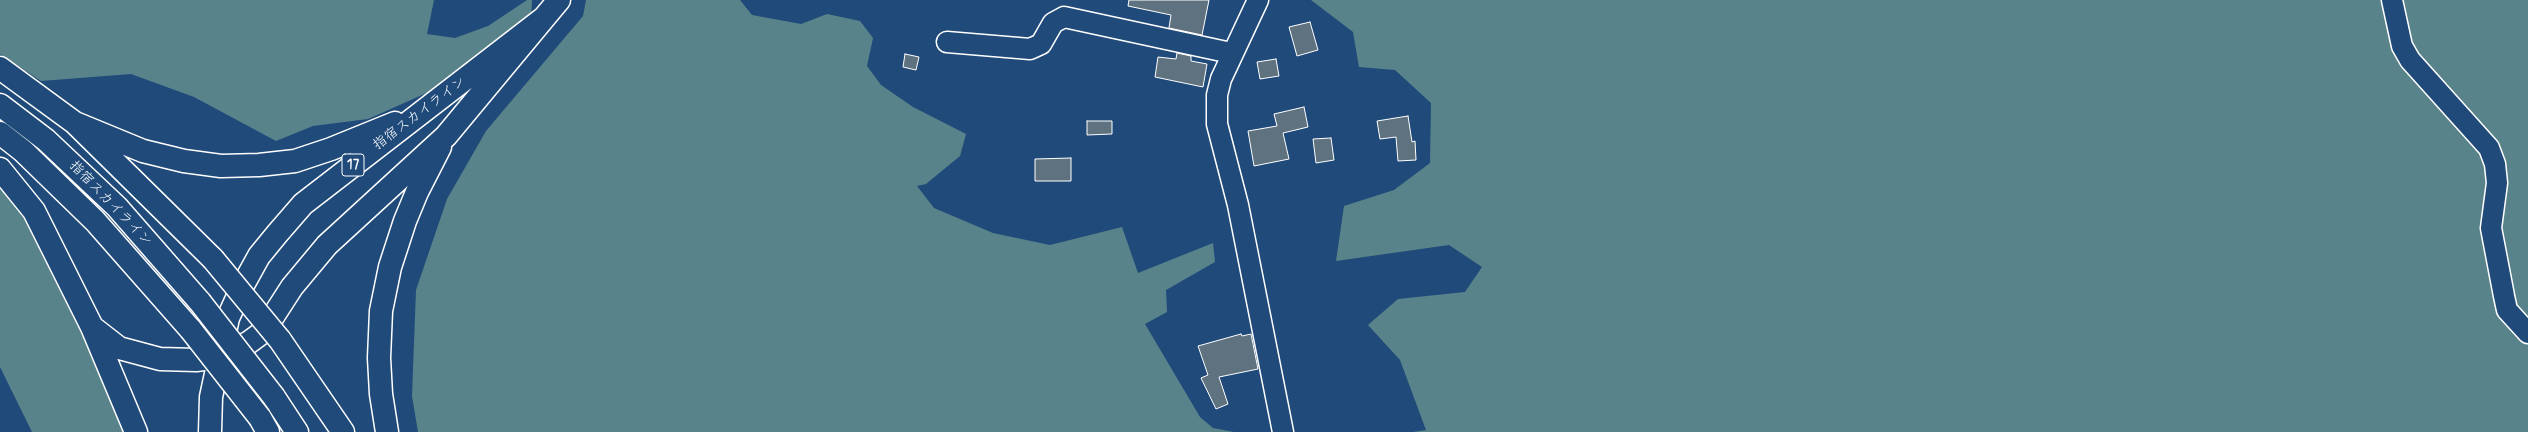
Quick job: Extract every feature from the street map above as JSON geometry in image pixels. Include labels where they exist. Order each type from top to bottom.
[{"type":"main road","name":"指宿スカイライン","points":[[210,432],[211,397],[228,318],[243,285],[259,256],[303,204],[544,18],[559,0]]},
{"type":"main road","points":[[92,327],[119,348],[160,359],[196,360],[219,357],[248,343],[263,332],[292,287],[327,245],[446,136],[544,18]]},
{"type":"main road","points":[[0,68],[75,123],[213,259],[280,340],[343,432]]},
{"type":"main road","name":"指宿スカイライン","points":[[0,105],[46,140],[117,207],[200,302],[274,397],[296,432]]},
{"type":"main road","points":[[75,123],[143,151],[184,161],[221,166],[259,165],[294,161],[331,149],[424,111]]},
{"type":"main road","name":"指宿スカイライン","points":[[0,133],[23,151],[95,221],[191,330],[264,425]]},
{"type":"main road","points":[[387,432],[381,394],[379,358],[381,311],[390,267],[405,221],[417,192],[446,136]]},
{"type":"main road","points":[[0,169],[34,211],[92,327],[136,432]]},
{"type":"street","points":[[1258,0],[1231,53],[1217,95],[1218,124],[1238,205],[1283,432]]},
{"type":"street","points":[[2392,0],[2402,46],[2410,60],[2489,148],[2495,164],[2497,182],[2491,228],[2504,296],[2507,310],[2528,333]]},
{"type":"street","points":[[947,42],[1030,49],[1041,44],[1053,23],[1064,17],[1231,53]]},
{"type":"green space","points":[[0,0],[434,0],[427,34],[455,38],[488,26],[527,0],[532,0],[531,21],[474,72],[368,119],[313,126],[276,141],[194,97],[131,74],[41,81],[0,54]]},
{"type":"green space","points":[[586,0],[740,0],[752,15],[801,24],[827,14],[860,21],[873,38],[867,66],[881,85],[913,107],[966,134],[960,156],[926,184],[917,186],[934,208],[993,233],[1050,245],[1122,227],[1138,273],[1213,243],[1215,262],[1166,290],[1167,312],[1145,324],[1200,417],[1213,428],[1234,432],[418,432],[412,396],[416,290],[447,199],[486,131],[583,16]]},
{"type":"green space","points":[[1311,0],[2528,0],[2528,432],[1413,432],[1426,430],[1400,360],[1368,325],[1398,299],[1465,292],[1482,267],[1449,245],[1336,261],[1344,206],[1394,190],[1430,163],[1431,103],[1395,70],[1359,67],[1353,32]]},
{"type":"green space","points":[[0,184],[36,231],[82,315],[126,432],[32,432],[0,367]]},
{"type":"building","points":[[1129,0],[1209,0],[1202,35],[1169,28],[1171,15],[1128,6]]},
{"type":"building","points":[[1310,22],[1318,50],[1297,56],[1289,27]]},
{"type":"building","points":[[1177,53],[1191,56],[1191,61],[1207,64],[1203,87],[1155,77],[1158,57],[1176,59]]},
{"type":"building","points":[[905,54],[919,57],[916,70],[903,67]]},
{"type":"building","points":[[1276,59],[1279,76],[1260,79],[1257,62]]},
{"type":"building","points":[[1304,107],[1308,127],[1283,133],[1289,159],[1254,166],[1248,131],[1277,126],[1274,114]]},
{"type":"building","points":[[1408,116],[1412,142],[1415,141],[1416,160],[1398,161],[1396,137],[1380,139],[1377,121]]},
{"type":"building","points":[[1087,121],[1112,121],[1112,134],[1087,135]]},
{"type":"building","points":[[1331,138],[1334,160],[1316,163],[1313,139]]},
{"type":"building","points":[[1071,158],[1071,181],[1035,181],[1035,159]]},
{"type":"building","points":[[1241,334],[1242,336],[1251,334],[1258,369],[1219,377],[1228,404],[1216,409],[1201,378],[1208,375],[1198,346]]}]
